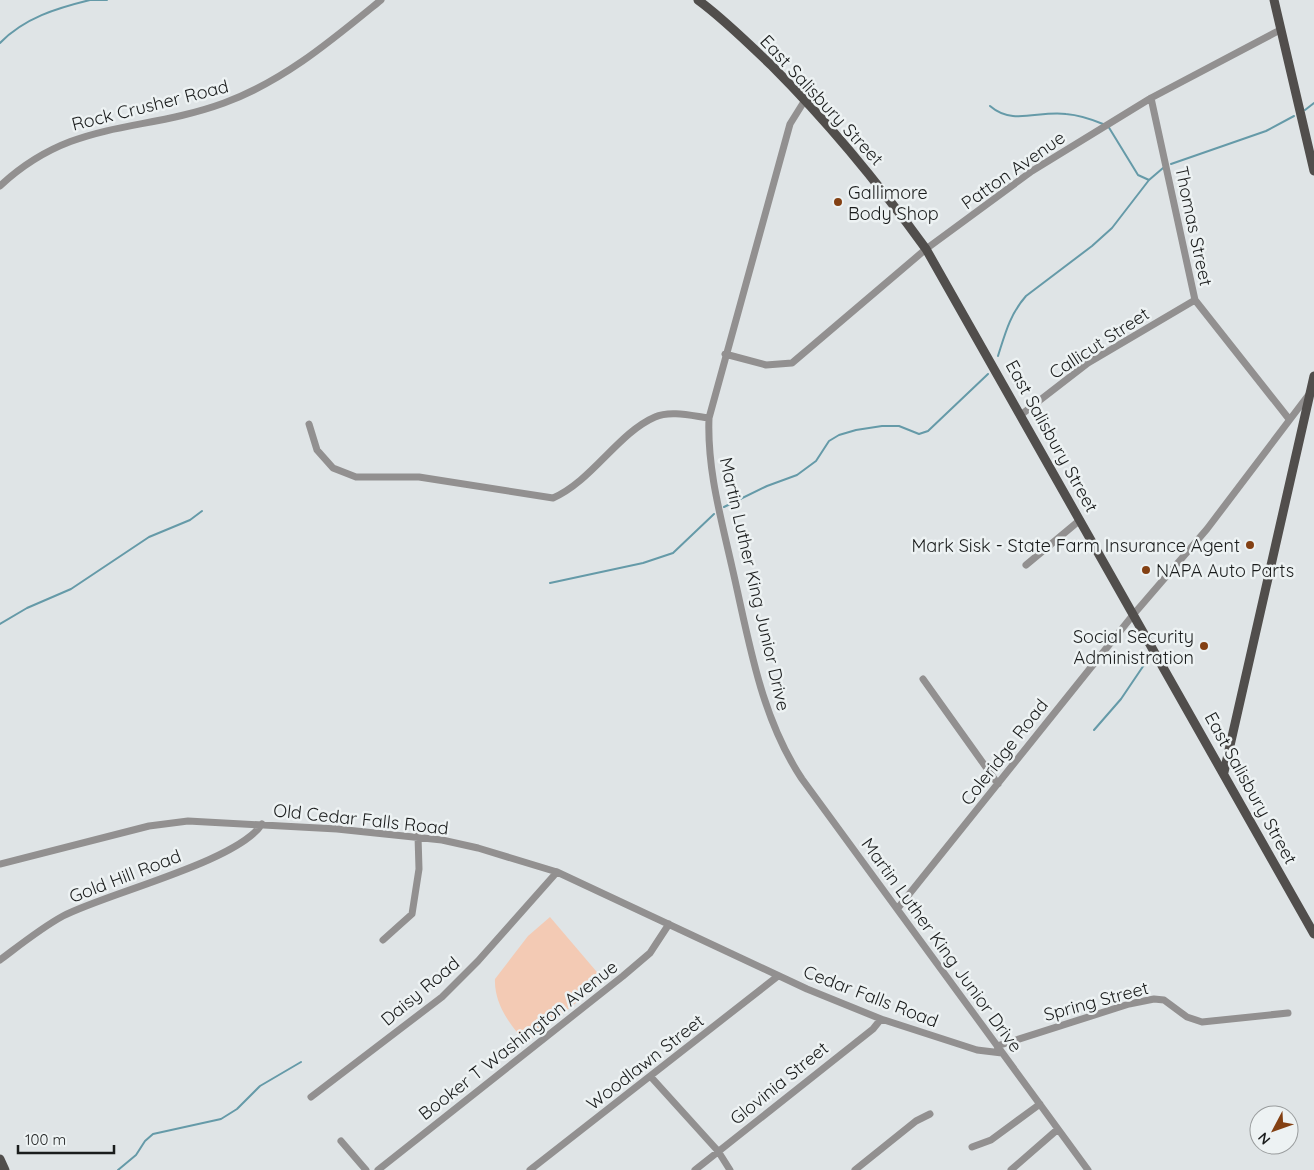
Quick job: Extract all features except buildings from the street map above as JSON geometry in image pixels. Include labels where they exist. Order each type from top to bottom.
[{"type":"main road","name":"East Salisbury Street","points":[[698,0],[754,49],[805,100],[885,192],[926,249],[1022,414],[1133,615],[1224,772],[1314,934]]},
{"type":"main road","points":[[1274,0],[1314,171]]},
{"type":"main road","points":[[1224,772],[1314,376]]},
{"type":"main road","points":[[0,1159],[5,1170]]},
{"type":"street","name":"Rock Crusher Road","points":[[0,186],[30,161],[72,140],[204,109],[245,95],[296,67],[381,0]]},
{"type":"street","name":"Patton Avenue","points":[[725,354],[766,365],[792,363],[926,249],[1032,171],[1151,98],[1280,30]]},
{"type":"street","name":"Thomas Street","points":[[1151,98],[1195,300],[1289,419]]},
{"type":"street","name":"Martin Luther King Junior Drive","points":[[805,100],[790,124],[782,158],[725,354],[709,418],[708,445],[713,482],[751,649],[770,718],[783,747],[798,773],[1088,1170]]},
{"type":"street","name":"Callicut Street","points":[[1022,414],[1088,363],[1195,300]]},
{"type":"street","name":"Coleridge Road","points":[[898,908],[1133,615],[1207,529],[1312,390]]},
{"type":"street","points":[[309,424],[317,450],[333,468],[356,478],[419,477],[552,498],[568,492],[638,428],[656,416],[681,414],[709,418]]},
{"type":"street","points":[[1289,419],[1305,420]]},
{"type":"street","points":[[1026,565],[1080,520]]},
{"type":"street","points":[[924,679],[998,784]]},
{"type":"street","name":"Old Cedar Falls Road","points":[[0,864],[149,826],[188,821],[262,824],[418,836],[478,848],[556,872],[732,954]]},
{"type":"street","name":"Gold Hill Road","points":[[0,960],[62,916],[204,861],[232,848],[256,832],[262,824]]},
{"type":"street","points":[[383,940],[412,914],[419,868],[418,836]]},
{"type":"street","name":"Daisy Road","points":[[311,1097],[442,997],[478,962],[556,872]]},
{"type":"street","name":"Booker T Washington Avenue","points":[[378,1170],[623,976],[650,953],[669,924]]},
{"type":"street","name":"Cedar Falls Road","points":[[732,954],[778,976],[881,1019],[977,1050],[1002,1053]]},
{"type":"street","name":"Woodlawn Street","points":[[530,1170],[778,976]]},
{"type":"street","name":"Spring Street","points":[[997,1046],[1130,1004],[1154,999],[1164,1000],[1187,1017],[1202,1022],[1288,1013]]},
{"type":"street","name":"Glovinia Street","points":[[695,1170],[872,1029],[881,1019]]},
{"type":"street","points":[[651,1077],[718,1151],[730,1170]]},
{"type":"street","points":[[972,1147],[991,1140],[1040,1104]]},
{"type":"street","points":[[855,1170],[916,1121],[930,1114]]},
{"type":"street","points":[[1011,1170],[1058,1130]]},
{"type":"street","points":[[341,1141],[366,1170]]},
{"type":"shaded area","points":[[550,917],[602,978],[602,982],[526,1043],[504,1014],[497,997],[495,979],[528,936]]},
{"type":"waterway","points":[[90,0],[107,0]]},
{"type":"waterway","points":[[0,43],[9,34],[42,15],[90,0]]},
{"type":"waterway","points":[[1305,110],[1314,103]]},
{"type":"waterway","points":[[990,106],[1008,115],[1026,116],[1056,113],[1075,115],[1103,124]]},
{"type":"waterway","points":[[1171,164],[1266,131],[1294,116]]},
{"type":"waterway","points":[[1108,126],[1138,175],[1149,180]]},
{"type":"waterway","points":[[998,356],[1012,317],[1026,296],[1092,246],[1112,228],[1149,180],[1163,168]]},
{"type":"waterway","points":[[724,507],[767,486],[797,475],[816,461],[829,441],[839,435],[882,426],[899,426],[919,434],[928,431],[988,374]]},
{"type":"waterway","points":[[0,624],[27,608],[71,589],[149,537],[190,520],[202,511]]},
{"type":"waterway","points":[[550,583],[643,563],[673,553],[714,514]]},
{"type":"waterway","points":[[1094,730],[1121,699],[1148,659]]},
{"type":"waterway","points":[[118,1170],[136,1155],[145,1141],[153,1134],[221,1119],[237,1109],[260,1086],[301,1062]]},
{"type":"place","name":"Gallimore Body Shop","points":[[838,202]]},
{"type":"place","name":"Mark Sisk - State Farm Insurance Agent","points":[[1250,545]]},
{"type":"place","name":"NAPA Auto Parts","points":[[1146,570]]},
{"type":"place","name":"Social Security Administration","points":[[1204,646]]}]
